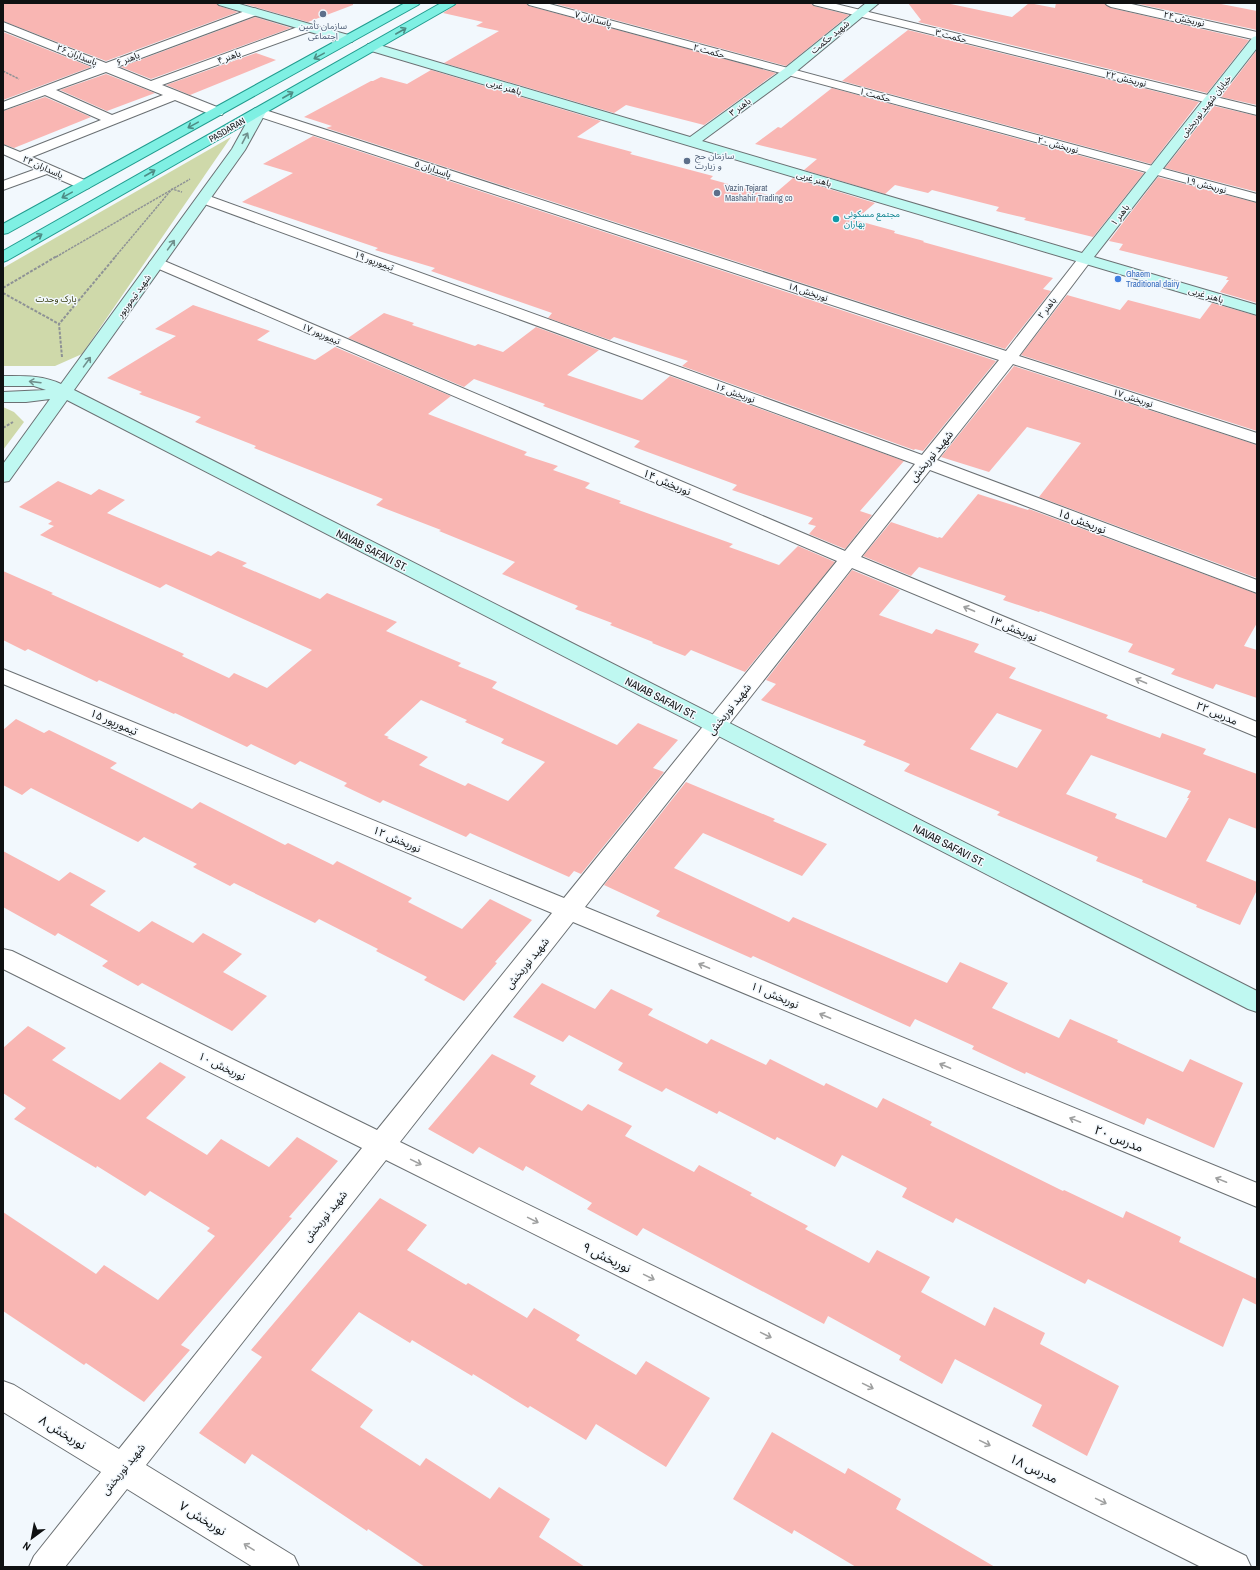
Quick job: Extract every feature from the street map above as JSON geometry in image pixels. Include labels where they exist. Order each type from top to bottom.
[{"type":"main road","name":"PASDARAN","points":[[3,230],[414,3]]},
{"type":"main road","name":"PASDARAN","points":[[3,256],[450,3]]},
{"type":"street","points":[[223,3],[348,39]]},
{"type":"street","name":"پاسداران ۷","points":[[533,3],[629,29]]},
{"type":"street","name":"حکمت ۳","points":[[818,3],[1042,58]]},
{"type":"street","name":"شهید حکمت","points":[[788,72],[873,3]]},
{"type":"street","name":"نوربخش ۲۴","points":[[1111,3],[1257,36]]},
{"type":"street","name":"باهنر ۶","points":[[3,106],[253,12]]},
{"type":"street","name":"پاسداران ۲۶","points":[[3,26],[217,112]]},
{"type":"street","name":"باهنر ۴","points":[[152,85],[307,28]]},
{"type":"street","name":"حکمت ۲","points":[[629,29],[788,72]]},
{"type":"street","points":[[3,35],[15,31]]},
{"type":"street","name":"خیابان شهید نوربخش","points":[[1154,171],[1257,40]]},
{"type":"street","name":"باهنر غربی","points":[[372,48],[1257,310]]},
{"type":"street","name":"نوربخش ۲۲","points":[[1042,58],[1257,111]]},
{"type":"street","name":"حکمت ۱","points":[[788,72],[961,118]]},
{"type":"street","name":"باهنر ۳","points":[[692,142],[788,72]]},
{"type":"street","points":[[45,90],[112,120]]},
{"type":"street","points":[[19,157],[175,95]]},
{"type":"street","name":"شهید تیمورپور","points":[[3,477],[204,199],[238,150],[259,112]]},
{"type":"street","name":"پاسداران ۵","points":[[259,112],[607,226]]},
{"type":"street","name":"نوربخش ۲۰","points":[[961,118],[1154,171]]},
{"type":"street","name":"پاسداران ۲۴","points":[[3,149],[84,185]]},
{"type":"street","points":[[3,186],[47,169]]},
{"type":"street","name":"نوربخش ۱۹","points":[[1154,171],[1257,198]]},
{"type":"street","name":"باهنر ۱","points":[[1085,259],[1154,171]]},
{"type":"street","name":"تیمورپور ۱۹","points":[[204,199],[545,324]]},
{"type":"street","name":"نوربخش ۱۸","points":[[607,226],[1009,358]]},
{"type":"street","name":"باهنر ۲","points":[[1009,358],[1085,259]]},
{"type":"street","name":"تیمورپور ۱۷","points":[[157,263],[486,404]]},
{"type":"street","name":"نوربخش ۱۶","points":[[545,324],[926,462]]},
{"type":"street","name":"نوربخش ۱۷","points":[[1009,358],[1257,439]]},
{"type":"street","name":"شهید نوربخش","points":[[45,1567],[1009,358]]},
{"type":"street","name":"NAVAB SAFAVI ST.","points":[[3,381],[34,381],[48,384],[1257,1002]]},
{"type":"street","points":[[3,397],[26,397],[64,393]]},
{"type":"street","name":"نوربخش ۱۴","points":[[486,404],[848,559]]},
{"type":"street","name":"نوربخش ۱۵","points":[[926,462],[1257,587]]},
{"type":"street","name":"نوربخش ۱۳","points":[[848,559],[1177,696]]},
{"type":"street","name":"تیمورپور ۱۵","points":[[3,676],[225,768]]},
{"type":"street","name":"مدرس ۲۲","points":[[1177,696],[1257,730]]},
{"type":"street","name":"نوربخش ۱۲","points":[[225,768],[569,910]]},
{"type":"street","name":"نوربخش ۱۱","points":[[569,910],[981,1081]]},
{"type":"street","name":"نوربخش ۱۰","points":[[3,958],[381,1145]]},
{"type":"street","name":"مدرس ۲۰","points":[[981,1081],[1257,1195]]},
{"type":"street","name":"نوربخش ۹","points":[[381,1145],[833,1368]]},
{"type":"street","name":"مدرس ۱۸","points":[[833,1368],[1235,1567]]},
{"type":"street","name":"نوربخش ۸","points":[[3,1395],[123,1469]]},
{"type":"street","name":"نوربخش ۷","points":[[123,1469],[283,1567]]},
{"type":"path","points":[[3,288],[192,177]]},
{"type":"path","points":[[64,393],[59,324],[172,189]]},
{"type":"path","points":[[3,293],[59,324]]},
{"type":"green space","name":"پارک وحدت","points":[[231,137],[82,354],[55,366],[3,366],[3,268]]},
{"type":"green space","points":[[3,407],[14,412],[24,422],[3,450]]},
{"type":"building","points":[[3,3],[216,3],[219,6],[238,12],[106,61],[3,21]]},
{"type":"building","name":"سازمان تأمین اجتماعی","points":[[241,3],[353,3],[353,5],[308,22]]},
{"type":"building","points":[[458,3],[526,3],[529,6],[776,73],[704,125],[626,105],[614,113],[444,63],[499,31],[476,26],[483,22],[443,13]]},
{"type":"building","points":[[552,3],[810,3],[814,6],[849,15],[786,66]]},
{"type":"building","points":[[908,3],[946,3],[1012,17],[1029,3],[1055,8],[1056,3],[1104,3],[1111,8],[1249,40],[1207,93],[918,22],[921,20]]},
{"type":"building","points":[[1134,3],[1216,3],[1257,11],[1257,30]]},
{"type":"building","points":[[255,17],[291,28],[151,79],[121,67]]},
{"type":"building","points":[[908,30],[1199,102],[1151,164],[842,81]]},
{"type":"building","points":[[3,32],[91,67],[3,100]]},
{"type":"building","points":[[1257,50],[1257,105],[1221,97]]},
{"type":"building","points":[[256,53],[276,60],[190,95],[166,85]]},
{"type":"building","points":[[431,70],[601,121],[577,137],[632,152],[630,154],[713,176],[710,179],[772,196],[793,178],[875,203],[855,220],[895,231],[894,233],[924,241],[923,242],[1053,278],[1043,289],[1051,291],[1005,349],[326,128],[332,126],[304,117],[381,77],[407,84]]},
{"type":"building","points":[[106,74],[155,93],[107,111],[60,90]]},
{"type":"building","points":[[832,88],[1144,173],[1093,237],[1024,220],[1026,218],[996,211],[999,207],[932,190],[928,193],[895,185],[885,194],[804,170],[817,159],[755,144],[778,127],[781,128]]},
{"type":"building","points":[[45,97],[91,117],[14,148],[3,144],[3,111]]},
{"type":"building","points":[[1214,106],[1257,116],[1257,192],[1165,168]]},
{"type":"building","points":[[313,136],[996,361],[923,451],[914,450],[682,366],[688,361],[614,337],[610,340],[548,318],[552,313],[431,271],[435,268],[375,250],[378,248],[242,202],[293,173],[263,164]]},
{"type":"building","points":[[1158,177],[1257,203],[1257,303],[1220,292],[1229,280],[1226,280],[1228,277],[1119,250],[1123,244],[1109,241]]},
{"type":"building","points":[[1067,295],[1120,310],[1128,300],[1200,319],[1212,303],[1257,316],[1257,431],[1021,355]]},
{"type":"building","points":[[193,305],[270,331],[257,340],[315,360],[335,347],[451,396],[428,414],[527,452],[524,455],[558,466],[553,470],[590,483],[585,488],[621,501],[619,503],[733,544],[729,547],[779,565],[798,546],[835,562],[745,672],[691,650],[685,656],[652,643],[653,642],[610,625],[612,623],[575,609],[578,606],[502,574],[515,562],[439,531],[441,530],[376,505],[383,499],[254,448],[256,446],[195,422],[201,417],[139,394],[142,392],[107,378],[176,336],[155,329]]},
{"type":"building","points":[[384,313],[414,323],[412,325],[475,346],[478,344],[503,352],[536,327],[599,350],[567,375],[642,400],[670,376],[904,461],[860,511],[872,515],[845,549],[809,534],[816,526],[808,524],[813,518],[732,490],[737,485],[634,447],[640,441],[543,406],[545,404],[474,379],[464,387],[348,338]]},
{"type":"building","points":[[1014,366],[1257,445],[1257,578],[1039,497],[1081,443],[1027,427],[989,472],[941,457]]},
{"type":"building","points":[[58,481],[91,495],[99,489],[125,500],[107,513],[211,556],[218,551],[247,563],[242,566],[320,599],[327,593],[397,622],[386,631],[461,663],[458,666],[497,682],[492,688],[617,745],[638,723],[678,740],[653,768],[664,772],[581,874],[574,871],[569,877],[470,833],[466,837],[383,800],[380,803],[344,786],[347,783],[300,761],[295,765],[251,744],[247,747],[175,713],[174,714],[99,680],[97,682],[28,649],[25,651],[3,640],[3,571],[184,654],[182,656],[229,678],[234,673],[267,688],[312,650],[166,584],[160,588],[40,535],[54,526],[48,524],[52,521],[19,507]],"holes":[[[421,700],[467,720],[465,722],[504,739],[501,743],[545,762],[508,801],[468,783],[465,786],[419,765],[428,757],[387,738],[389,737],[384,735]]]},
{"type":"building","points":[[978,494],[1028,510],[1029,509],[1257,594],[1257,623],[1244,646],[1257,650],[1257,698],[1216,684],[1213,689],[1171,674],[1175,669],[1128,652],[1133,644],[1040,611],[1039,612],[1003,600],[1006,596],[919,567],[911,576],[863,556],[891,522],[942,538]]},
{"type":"building","points":[[852,570],[900,590],[879,615],[932,634],[936,629],[979,644],[974,652],[1016,668],[1009,678],[1108,715],[1106,718],[1160,738],[1162,733],[1206,749],[1203,754],[1257,774],[1257,829],[1229,818],[1206,861],[1257,882],[1257,890],[1240,925],[1196,907],[1197,905],[1142,882],[1143,880],[1096,861],[1098,857],[997,815],[1000,812],[904,771],[910,764],[863,745],[866,741],[761,700],[776,684],[766,680]],"holes":[[[997,713],[1042,730],[1017,768],[970,749]],[[1091,755],[1191,791],[1187,798],[1189,798],[1166,838],[1115,818],[1117,814],[1066,794]]]},
{"type":"building","points":[[16,719],[44,733],[49,730],[117,763],[110,768],[192,809],[200,802],[285,845],[288,843],[333,865],[337,861],[412,898],[408,902],[462,929],[490,899],[532,920],[495,962],[497,963],[464,1001],[424,980],[427,977],[376,951],[378,949],[319,919],[315,923],[234,883],[230,886],[193,867],[197,864],[144,837],[138,842],[31,788],[22,795],[3,785],[3,730]]},
{"type":"building","points":[[686,782],[775,819],[773,821],[827,844],[802,876],[703,833],[674,868],[789,922],[793,917],[947,983],[960,962],[1008,983],[992,1008],[1059,1038],[1070,1019],[1118,1040],[1117,1042],[1183,1072],[1190,1059],[1243,1083],[1214,1148],[1147,1118],[1144,1125],[1026,1072],[1025,1074],[972,1049],[974,1046],[915,1019],[910,1027],[753,956],[751,958],[656,916],[660,911],[604,885]]},
{"type":"building","points":[[3,851],[59,881],[70,872],[106,891],[90,905],[139,932],[152,921],[193,943],[203,933],[242,954],[223,972],[267,996],[232,1031],[142,983],[138,986],[102,966],[108,961],[58,933],[55,936],[3,907]]},
{"type":"building","points":[[542,983],[595,1009],[611,989],[653,1009],[648,1015],[707,1044],[711,1039],[766,1065],[770,1059],[824,1086],[826,1083],[877,1108],[883,1098],[932,1122],[930,1125],[1063,1191],[1064,1190],[1123,1218],[1126,1211],[1181,1237],[1179,1242],[1257,1279],[1257,1305],[1243,1298],[1223,1347],[1088,1279],[1085,1284],[956,1218],[953,1223],[902,1197],[907,1188],[842,1155],[835,1167],[777,1137],[775,1140],[719,1111],[717,1114],[666,1088],[662,1092],[618,1070],[623,1063],[569,1035],[563,1042],[513,1017]]},
{"type":"building","points":[[28,1026],[66,1048],[52,1060],[120,1100],[160,1062],[186,1077],[146,1118],[207,1155],[221,1139],[269,1167],[297,1137],[338,1161],[289,1217],[292,1218],[181,1345],[190,1350],[144,1402],[86,1363],[84,1365],[3,1311],[3,1212],[96,1274],[104,1265],[158,1300],[215,1236],[207,1231],[210,1228],[150,1191],[145,1196],[97,1166],[96,1168],[14,1119],[26,1108],[3,1093],[3,1048]]},
{"type":"building","points":[[492,1054],[536,1076],[530,1084],[582,1111],[588,1104],[632,1126],[625,1136],[694,1172],[699,1165],[752,1193],[750,1195],[808,1226],[805,1229],[869,1263],[877,1250],[930,1277],[921,1292],[985,1326],[994,1307],[1045,1333],[1040,1344],[1119,1386],[1087,1456],[1032,1426],[1042,1405],[955,1359],[942,1384],[899,1360],[901,1356],[828,1316],[824,1324],[643,1228],[637,1236],[587,1209],[592,1203],[526,1166],[523,1171],[479,1147],[473,1154],[428,1129]]},
{"type":"building","points":[[380,1198],[427,1225],[407,1250],[466,1285],[468,1283],[527,1318],[534,1308],[580,1335],[576,1340],[636,1375],[646,1361],[710,1398],[666,1467],[596,1424],[586,1440],[530,1406],[528,1408],[473,1374],[472,1376],[412,1340],[410,1343],[359,1312],[311,1370],[373,1410],[360,1427],[420,1466],[426,1458],[490,1499],[499,1487],[550,1519],[539,1537],[585,1567],[425,1567],[368,1529],[367,1531],[252,1454],[245,1464],[199,1433],[262,1357],[251,1350]]},
{"type":"building","points":[[772,1432],[845,1474],[848,1468],[901,1499],[896,1509],[995,1567],[856,1567],[794,1530],[792,1534],[733,1499]]},
{"type":"place","name":"سازمان تأمین اجتماعی","points":[[323,14]]},
{"type":"place","name":"سازمان حج و زیارت","points":[[687,161]]},
{"type":"place","name":"Vazin Tejarat Mashahir Trading co","points":[[717,193]]},
{"type":"place","name":"مجتمع مسکونی بهاران","points":[[836,219]]},
{"type":"place","name":"Ghaem Traditional dairy","points":[[1118,279]]}]
